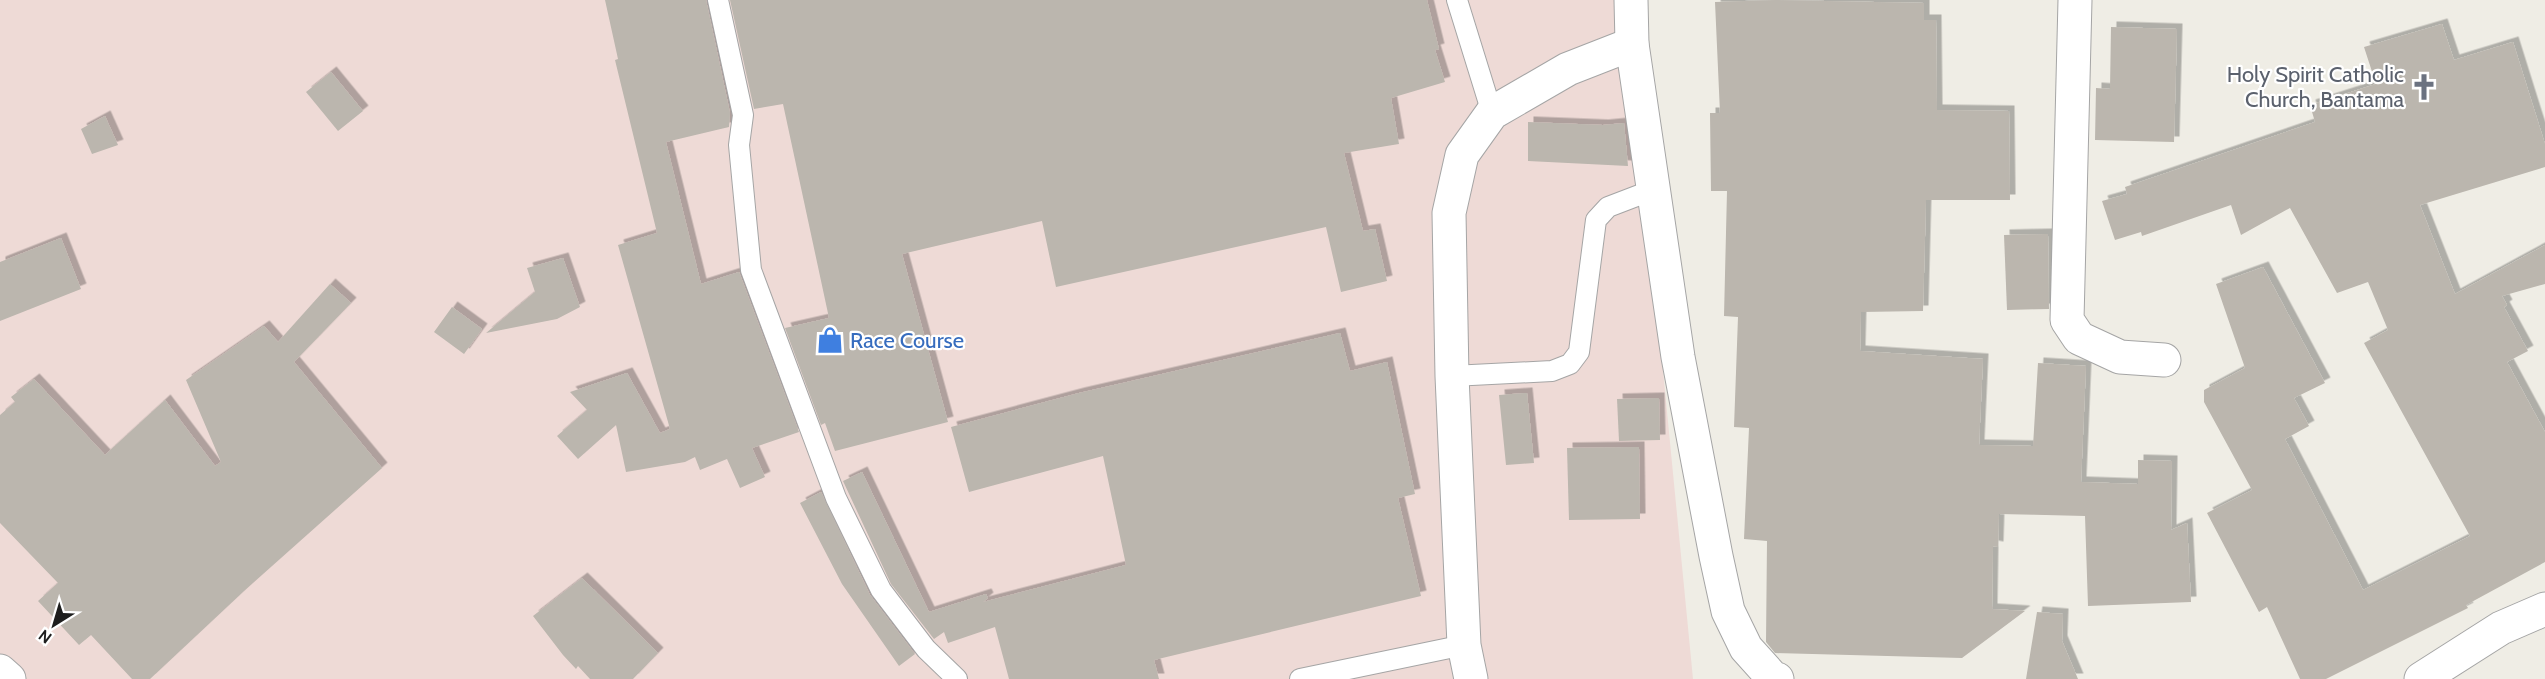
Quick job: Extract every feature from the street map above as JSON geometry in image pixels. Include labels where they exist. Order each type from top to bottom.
[{"type":"street","points":[[1631,0],[1632,44],[1678,357],[1716,556],[1728,611],[1746,648],[1773,678],[1777,679]]},
{"type":"street","points":[[2075,0],[2067,320],[2079,338],[2120,357],[2164,360]]},
{"type":"street","points":[[1471,679],[1464,645],[1452,376],[1449,213],[1462,155],[1492,113],[1568,69],[1632,44]]},
{"type":"street","points":[[2421,679],[2501,628],[2545,609]]},
{"type":"street","points":[[0,671],[9,679]]},
{"type":"lane","points":[[718,0],[743,115],[739,145],[751,270],[836,498],[881,590],[926,649],[957,679]]},
{"type":"lane","points":[[1457,0],[1492,113]]},
{"type":"lane","points":[[1452,376],[1552,370],[1570,364],[1579,352],[1596,220],[1608,207],[1655,189]]},
{"type":"lane","points":[[1300,679],[1464,645]]},
{"type":"shaded area","name":"Race Course","points":[[0,0],[1627,0],[1693,679],[0,679]]},
{"type":"building","points":[[605,0],[706,0],[730,113],[729,127],[666,142],[701,284],[739,272],[799,432],[752,448],[765,477],[740,488],[727,459],[700,470],[695,457],[685,462],[626,472],[616,425],[578,459],[557,436],[587,410],[570,392],[627,373],[660,433],[670,429],[618,245],[657,233],[615,60],[618,59]]},
{"type":"building","points":[[730,0],[1427,0],[1439,49],[1435,50],[1445,82],[1391,98],[1399,144],[1344,153],[1363,231],[1375,229],[1387,281],[1341,292],[1326,227],[1056,287],[1042,221],[902,254],[948,422],[835,451],[825,423],[821,425],[785,328],[829,318],[783,104],[754,109]]},
{"type":"building","points":[[1776,0],[1924,3],[1924,20],[1936,20],[1937,110],[2009,111],[2010,200],[1926,200],[1923,311],[1861,312],[1860,351],[1983,359],[1979,445],[2033,446],[2038,363],[2086,366],[2081,482],[2138,484],[2138,460],[2172,461],[2171,530],[2187,523],[2191,602],[2088,606],[2085,516],[1999,514],[1998,547],[1993,546],[1992,609],[2025,611],[1962,658],[1775,653],[1766,642],[1767,541],[1744,539],[1749,428],[1734,427],[1738,317],[1724,316],[1727,191],[1711,191],[1710,113],[1720,113],[1715,2]]},
{"type":"building","points":[[2442,24],[2454,60],[2513,42],[2545,144],[2545,167],[2420,205],[2455,294],[2545,245],[2545,284],[2502,296],[2507,305],[2504,307],[2528,351],[2507,362],[2545,432],[2545,562],[2466,605],[2468,608],[2326,679],[2300,679],[2267,607],[2259,612],[2207,513],[2252,490],[2204,402],[2204,390],[2245,368],[2216,284],[2263,267],[2325,383],[2294,398],[2309,426],[2285,439],[2363,590],[2470,536],[2364,343],[2388,330],[2368,282],[2337,293],[2290,208],[2241,235],[2231,205],[2142,236],[2141,232],[2115,240],[2102,201],[2127,194],[2125,187],[2315,122],[2310,105],[2376,84],[2364,47]]},
{"type":"building","points":[[2111,27],[2177,29],[2174,142],[2095,140],[2096,88],[2110,89]]},
{"type":"building","points":[[331,72],[363,111],[338,131],[306,92]]},
{"type":"building","points":[[105,116],[118,145],[92,154],[81,129]]},
{"type":"building","points":[[1528,122],[1603,125],[1624,123],[1628,166],[1528,161]]},
{"type":"building","points":[[2048,234],[2049,309],[2007,310],[2004,235]]},
{"type":"building","points":[[61,238],[81,289],[0,321],[0,262]]},
{"type":"building","points":[[563,258],[580,307],[557,319],[486,333],[535,292],[527,268]]},
{"type":"building","points":[[330,284],[351,303],[294,362],[382,468],[244,591],[150,679],[132,679],[91,635],[79,645],[38,601],[58,583],[0,523],[0,415],[15,402],[11,397],[34,379],[105,455],[165,400],[215,466],[221,462],[186,380],[264,326],[278,342]]},
{"type":"building","points":[[452,307],[482,329],[464,354],[434,332]]},
{"type":"building","points":[[1340,333],[1350,371],[1387,362],[1415,494],[1398,498],[1421,596],[1154,660],[1159,679],[1009,679],[995,627],[948,643],[944,632],[934,639],[891,584],[843,481],[862,472],[929,612],[986,594],[988,598],[983,602],[1126,565],[1103,456],[969,492],[951,427],[1079,393]]},
{"type":"building","points":[[1527,393],[1534,463],[1506,465],[1499,395]]},
{"type":"building","points":[[1659,398],[1660,440],[1619,441],[1617,399]]},
{"type":"building","points":[[1639,447],[1640,519],[1569,520],[1567,448]]},
{"type":"building","points":[[821,492],[870,595],[915,654],[899,666],[842,584],[800,503]]},
{"type":"building","points":[[582,578],[658,653],[633,679],[590,679],[578,666],[576,669],[563,655],[533,616]]},
{"type":"building","points":[[2037,612],[2063,614],[2062,641],[2078,679],[2026,679]]},
{"type":"place","name":"Holy Spirit Catholic Church, Bantama","points":[[2424,87]]},
{"type":"place","name":"Race Course","points":[[830,340]]}]
